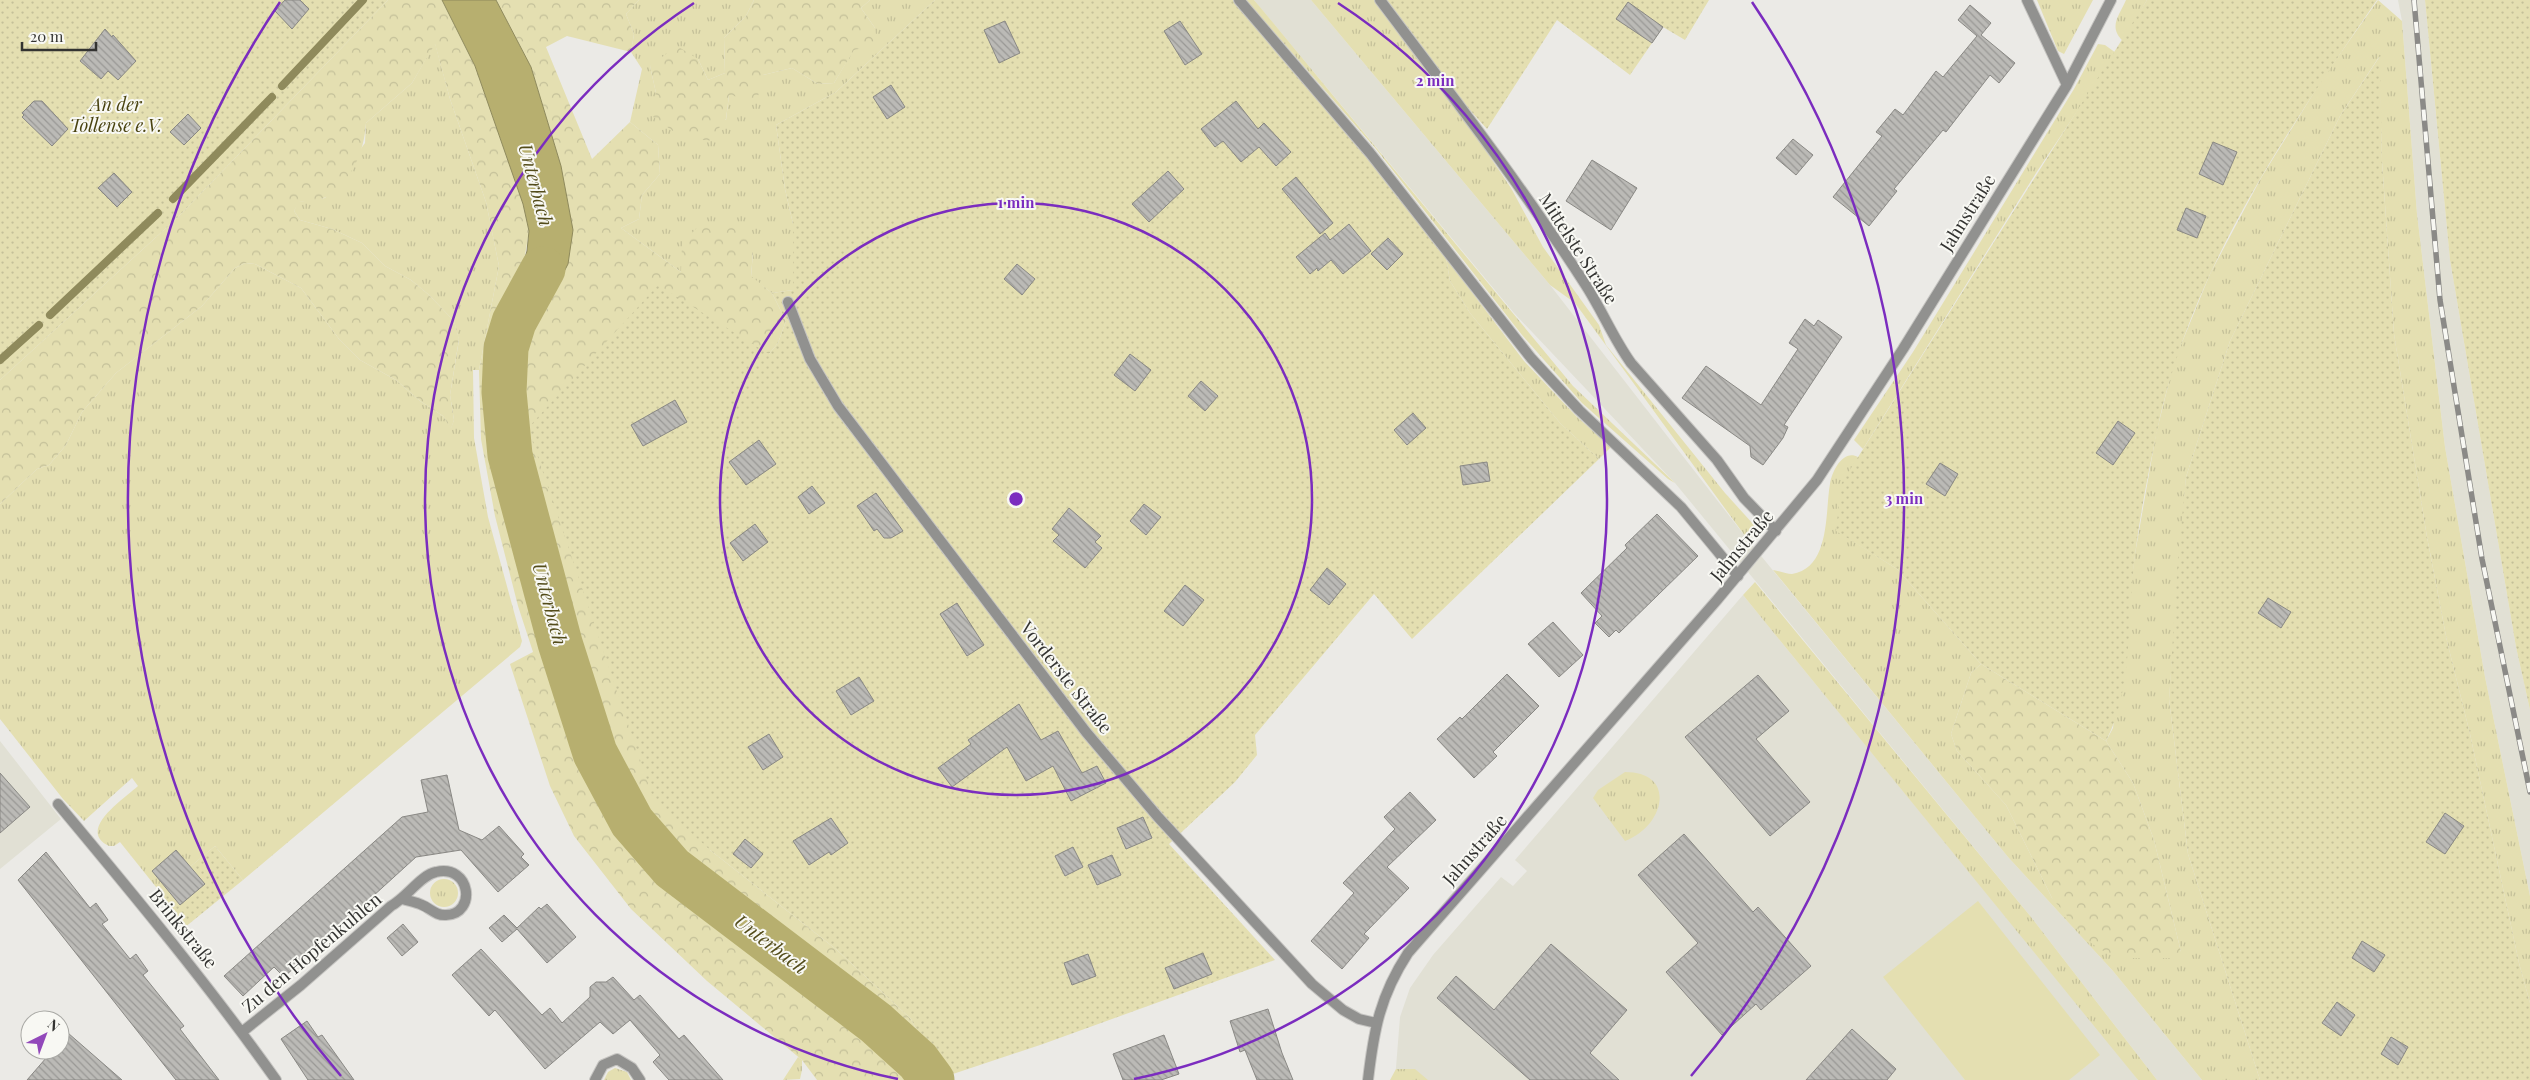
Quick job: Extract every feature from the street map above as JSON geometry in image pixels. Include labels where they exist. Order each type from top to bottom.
[{"type":"street","points":[[1239,0],[1370,153],[1532,358],[1579,410],[1681,507],[1738,576]]},
{"type":"street","name":"Mittelste Straße","points":[[1380,0],[1481,134],[1581,277],[1630,363],[1717,460],[1744,498],[1776,531]]},
{"type":"street","points":[[2027,0],[2067,85]]},
{"type":"street","name":"Jahnstraße","points":[[1368,1080],[1376,1023],[1393,976],[1408,953],[1738,576],[1817,480],[1904,349],[2067,85],[2112,0]]},
{"type":"street","name":"Vorderste Straße","points":[[788,302],[810,360],[838,406],[1086,732],[1158,817],[1312,984],[1343,1010],[1359,1018],[1376,1023]]},
{"type":"street","name":"Brinkstraße","points":[[58,804],[167,934],[276,1080]]},
{"type":"street","name":"Zu den Hopfenkuhlen","points":[[242,1032],[301,985],[391,906],[403,900],[422,879],[435,872],[448,871],[458,875],[465,883],[467,894],[463,906],[455,913],[445,915],[433,912],[423,905],[403,900]]},
{"type":"street","points":[[595,1080],[604,1065],[617,1059],[632,1068],[640,1080]]},
{"type":"shaded area","points":[[1254,0],[1311,0],[1550,285],[1748,540],[2008,857],[2113,971],[2202,1080],[2157,1080],[2031,917],[1675,483],[1514,313]]},
{"type":"shaded area","points":[[2398,0],[2425,0],[2450,260],[2516,647],[2530,710],[2530,896],[2485,677],[2445,447],[2417,214],[2402,21]]},
{"type":"shaded area","points":[[1743,595],[2138,1080],[1395,1080],[1400,1017],[1410,988],[1433,955],[1501,877],[1513,886],[1527,871],[1515,860]]},
{"type":"shaded area","points":[[0,741],[61,819],[0,869]]},
{"type":"green space","name":"An der Tollense e.V.","points":[[0,0],[388,0],[177,218],[0,380]]},
{"type":"green space","points":[[388,0],[442,0],[475,66],[523,204],[529,231],[514,322],[535,312],[561,166],[531,67],[496,0],[639,0],[626,14],[634,34],[631,52],[567,36],[546,47],[592,159],[630,122],[658,145],[660,174],[642,195],[639,219],[621,228],[681,272],[682,243],[702,223],[741,227],[753,252],[751,276],[772,293],[786,321],[778,343],[769,354],[710,850],[837,950],[911,1019],[924,1045],[936,1055],[947,1080],[817,1080],[802,1060],[707,981],[631,909],[574,836],[550,786],[510,664],[533,652],[518,606],[495,516],[481,439],[479,370],[499,266],[486,202],[450,99],[435,44],[412,83],[366,123],[363,145],[350,174],[326,197],[299,202],[294,211],[300,220],[332,229],[362,243],[385,266],[411,280],[429,295],[454,321],[459,339],[450,395],[454,420],[451,429],[443,416],[420,401],[396,380],[360,360],[339,339],[301,288],[255,264],[245,263],[235,268],[202,306],[116,373],[82,412],[66,445],[49,465],[37,469],[0,504],[0,380],[177,218]]},
{"type":"green space","points":[[639,0],[754,0],[746,16],[724,38],[725,73],[708,80],[698,59],[650,66],[656,93],[726,120],[729,95],[763,75],[792,68],[818,84],[834,83],[854,49],[875,28],[861,8],[870,0],[935,0],[836,92],[776,125],[785,189],[793,224],[793,290],[772,293],[751,277],[753,252],[681,272],[621,228],[639,219],[642,195],[660,174],[658,145],[630,122],[642,69],[631,52],[634,34],[626,14]]},
{"type":"green space","points":[[754,0],[870,0],[861,8],[875,28],[877,45],[854,50],[834,83],[818,84],[792,68],[763,75],[757,101],[729,95],[726,119],[709,141],[680,136],[649,114],[656,93],[650,66],[677,46],[698,59],[708,80],[725,73],[724,38],[746,16]]},
{"type":"green space","points":[[935,0],[1234,0],[1367,154],[1446,258],[1450,281],[1470,313],[1560,423],[1599,459],[1412,639],[1374,594],[1255,735],[1257,755],[1235,782],[1169,844],[1275,960],[1043,1044],[947,1076],[936,1055],[924,1045],[911,1019],[837,950],[710,850],[653,798],[528,428],[658,285],[769,354],[778,343],[786,321],[772,293],[793,290],[793,224],[785,189],[776,125],[836,92]]},
{"type":"green space","points":[[1246,0],[1254,0],[1260,7],[1573,386],[1675,483],[1668,479],[1582,403],[1522,335],[1376,149]]},
{"type":"green space","points":[[1311,0],[1380,0],[1424,59],[1511,188],[1543,247],[1599,325],[1606,345],[1725,493],[1754,525],[1757,531],[1748,540],[1575,303],[1550,285]]},
{"type":"green space","points":[[1380,0],[1709,0],[1685,40],[1663,27],[1630,75],[1557,20],[1487,129],[1424,59]]},
{"type":"green space","points":[[2037,0],[2093,0],[2064,54],[2058,51]]},
{"type":"green space","points":[[2126,0],[2147,0],[2123,41],[2116,31],[2116,21]]},
{"type":"green space","points":[[2147,0],[2377,0],[2275,154],[2216,262],[2191,318],[2171,376],[2156,436],[2135,555],[2125,674],[2115,720],[2106,741],[1981,664],[1897,569],[1836,531],[1841,484]]},
{"type":"green space","points":[[2378,0],[2402,21],[2417,214],[2445,447],[2485,677],[2530,896],[2530,1003],[2519,963],[2470,734],[2447,641],[2427,537],[2394,334],[2382,161],[2379,57],[2340,116],[2230,341],[2186,477],[2169,699],[2188,854],[2260,1080],[2202,1080],[2113,971],[2008,857],[1773,570],[1792,574],[1805,569],[1814,561],[1824,536],[1833,473],[1843,459],[1853,455],[1858,457],[1837,531],[1897,569],[1981,664],[1971,673],[1951,734],[1957,751],[2006,805],[2052,898],[2181,952],[2154,840],[2133,783],[2106,741],[2113,728],[2135,554],[2156,434],[2174,362],[2210,274],[2261,178],[2323,78]]},
{"type":"green space","points":[[2425,0],[2530,0],[2530,710],[2516,647],[2450,260]]},
{"type":"green space","points":[[435,43],[450,99],[486,202],[499,266],[479,370],[473,370],[474,438],[488,517],[522,641],[520,647],[243,880],[215,846],[160,892],[120,842],[114,846],[109,846],[100,839],[98,832],[100,823],[106,815],[138,786],[132,778],[84,821],[63,799],[0,719],[0,504],[37,469],[49,465],[66,445],[82,412],[116,373],[202,306],[235,268],[245,263],[255,264],[301,288],[339,339],[360,360],[396,380],[420,401],[443,416],[451,428],[454,420],[450,395],[459,340],[454,321],[429,295],[411,280],[385,266],[362,243],[332,229],[300,220],[294,211],[298,202],[325,198],[365,143],[366,123],[412,83]]},
{"type":"green space","points":[[2098,44],[2105,45],[2116,53],[2036,173],[1863,449],[1854,440],[1913,352],[2074,89]]},
{"type":"green space","points":[[2380,56],[2382,161],[2394,334],[2427,537],[2447,641],[2470,734],[2519,963],[2530,1003],[2530,1080],[2260,1080],[2188,854],[2169,699],[2178,558],[2186,477],[2230,341],[2340,116]]},
{"type":"green space","points":[[1446,258],[1524,361],[1576,416],[1611,447],[1599,459],[1560,423],[1470,313],[1450,281]]},
{"type":"green space","points":[[1755,582],[2031,917],[2157,1080],[2138,1080],[1743,595]]},
{"type":"green space","points":[[1981,664],[2106,741],[2133,783],[2154,840],[2181,952],[2173,958],[2124,958],[2101,950],[2087,940],[2052,898],[2006,805],[1957,751],[1951,734],[1971,673]]},
{"type":"green space","points":[[1625,772],[1642,774],[1653,781],[1659,790],[1660,801],[1656,813],[1649,824],[1638,834],[1625,841],[1593,798],[1598,790]]},
{"type":"green space","points":[[215,846],[243,880],[184,928],[155,896]]},
{"type":"green space","points":[[444,879],[454,883],[458,893],[454,903],[444,907],[434,903],[430,893],[434,883]]},
{"type":"green space","points":[[1978,901],[2100,1055],[2069,1080],[1965,1080],[1883,977]]},
{"type":"green space","points":[[798,1057],[802,1060],[800,1079],[783,1080]]},
{"type":"green space","points":[[615,1068],[627,1072],[631,1080],[604,1080],[608,1072]]},
{"type":"green space","points":[[1396,1069],[1415,1069],[1428,1080],[1390,1080]]},
{"type":"water","points":[[442,0],[496,0],[531,67],[561,166],[573,230],[568,264],[553,293],[535,312],[514,322],[512,302],[527,251],[529,231],[523,204],[475,66]]},
{"type":"building","points":[[285,0],[300,0],[309,9],[292,29],[275,11]]},
{"type":"building","points":[[1628,2],[1663,27],[1652,43],[1616,19]]},
{"type":"building","points":[[1970,5],[1991,23],[1981,35],[2015,63],[1999,83],[1990,75],[1946,132],[1943,130],[1894,189],[1897,191],[1869,226],[1833,197],[1882,136],[1876,132],[1895,109],[1903,115],[1936,71],[1943,77],[1977,36],[1958,20]]},
{"type":"building","points":[[1005,21],[1020,53],[999,63],[984,30]]},
{"type":"building","points":[[1180,21],[1202,54],[1185,65],[1164,31]]},
{"type":"building","points":[[105,29],[112,37],[113,35],[136,61],[118,80],[108,71],[101,79],[80,61]]},
{"type":"building","points":[[891,85],[905,107],[887,119],[873,97]]},
{"type":"building","points":[[34,101],[42,101],[68,129],[52,146],[22,117],[24,115],[22,113]]},
{"type":"building","points":[[1236,101],[1258,129],[1264,123],[1291,152],[1276,166],[1259,147],[1241,162],[1223,141],[1215,147],[1201,129]]},
{"type":"building","points":[[188,114],[201,128],[184,145],[170,132]]},
{"type":"building","points":[[1793,139],[1813,155],[1796,175],[1776,158]]},
{"type":"building","points":[[2213,142],[2237,152],[2223,185],[2199,174]]},
{"type":"building","points":[[1592,160],[1637,188],[1611,230],[1566,201]]},
{"type":"building","points":[[1168,171],[1184,189],[1149,222],[1132,204]]},
{"type":"building","points":[[114,173],[132,192],[117,207],[98,188]]},
{"type":"building","points":[[1296,177],[1333,223],[1320,234],[1282,189]]},
{"type":"building","points":[[2186,208],[2206,216],[2197,238],[2177,230]]},
{"type":"building","points":[[1349,224],[1371,251],[1343,274],[1331,260],[1318,271],[1317,268],[1310,274],[1296,257],[1325,233],[1330,240]]},
{"type":"building","points":[[1388,238],[1403,254],[1387,270],[1371,254]]},
{"type":"building","points":[[1017,264],[1035,279],[1022,295],[1004,279]]},
{"type":"building","points":[[1805,319],[1814,326],[1818,320],[1842,337],[1784,425],[1788,427],[1783,438],[1763,465],[1751,457],[1750,446],[1682,398],[1706,366],[1761,405],[1798,349],[1789,343]]},
{"type":"building","points":[[1130,354],[1151,370],[1135,391],[1114,375]]},
{"type":"building","points":[[1201,381],[1218,396],[1205,411],[1188,396]]},
{"type":"building","points":[[675,400],[687,422],[643,446],[631,425]]},
{"type":"building","points":[[1413,413],[1426,428],[1407,445],[1394,430]]},
{"type":"building","points":[[2118,421],[2135,433],[2113,465],[2096,453]]},
{"type":"building","points":[[759,440],[776,464],[746,485],[729,462]]},
{"type":"building","points":[[1487,462],[1490,481],[1463,485],[1460,466]]},
{"type":"building","points":[[1940,463],[1958,474],[1945,496],[1926,484]]},
{"type":"building","points":[[812,486],[825,503],[809,514],[798,497]]},
{"type":"building","points":[[876,493],[903,531],[891,538],[884,538],[877,529],[874,531],[857,506]]},
{"type":"building","points":[[1144,504],[1161,517],[1146,535],[1130,521]]},
{"type":"building","points":[[1069,508],[1101,536],[1095,542],[1102,548],[1085,568],[1053,541],[1059,535],[1052,529]]},
{"type":"building","points":[[1657,514],[1698,556],[1619,633],[1616,630],[1609,637],[1595,623],[1602,616],[1581,593],[1627,548],[1625,545]]},
{"type":"building","points":[[755,524],[768,542],[743,561],[730,543]]},
{"type":"building","points":[[1327,568],[1346,584],[1329,605],[1310,590]]},
{"type":"building","points":[[1185,585],[1204,600],[1183,626],[1164,611]]},
{"type":"building","points":[[2268,598],[2291,612],[2281,628],[2258,613]]},
{"type":"building","points":[[957,603],[984,645],[967,656],[940,614]]},
{"type":"building","points":[[1553,622],[1583,655],[1559,677],[1528,644]]},
{"type":"building","points":[[1507,674],[1539,706],[1493,752],[1497,756],[1474,778],[1437,739],[1460,717],[1462,719]]},
{"type":"building","points":[[1758,675],[1789,711],[1756,739],[1810,802],[1770,836],[1685,737]]},
{"type":"building","points":[[859,677],[874,701],[851,715],[836,691]]},
{"type":"building","points":[[1019,704],[1041,740],[1058,731],[1082,773],[1097,766],[1106,783],[1071,801],[1053,766],[1026,781],[1007,747],[952,787],[938,768],[971,744],[968,740]]},
{"type":"building","points":[[769,734],[783,757],[763,770],[748,747]]},
{"type":"building","points":[[0,773],[30,807],[0,833]]},
{"type":"building","points":[[447,775],[459,830],[482,840],[499,826],[524,854],[521,857],[529,865],[498,892],[461,850],[416,857],[284,977],[274,967],[243,996],[224,976],[402,817],[428,812],[421,780]]},
{"type":"building","points":[[1410,792],[1436,820],[1387,867],[1409,888],[1364,934],[1369,938],[1342,969],[1311,941],[1354,893],[1343,883],[1395,829],[1384,817]]},
{"type":"building","points":[[2445,813],[2464,826],[2445,854],[2426,842]]},
{"type":"building","points":[[1143,817],[1152,838],[1126,849],[1117,828]]},
{"type":"building","points":[[831,818],[848,843],[831,855],[829,852],[809,865],[793,841]]},
{"type":"building","points":[[1684,834],[1753,912],[1758,907],[1811,966],[1761,1010],[1756,1004],[1722,1035],[1666,972],[1698,943],[1638,875]]},
{"type":"building","points":[[745,839],[763,854],[751,868],[733,854]]},
{"type":"building","points":[[1073,847],[1083,867],[1065,876],[1055,856]]},
{"type":"building","points":[[176,850],[205,884],[180,905],[152,871]]},
{"type":"building","points":[[46,852],[90,908],[96,903],[108,920],[102,924],[130,959],[136,954],[148,971],[143,975],[184,1026],[180,1029],[219,1080],[176,1080],[18,880]]},
{"type":"building","points":[[1112,855],[1121,875],[1097,885],[1088,865]]},
{"type":"building","points":[[547,904],[576,937],[547,963],[517,929],[502,942],[489,928],[504,915],[517,928],[539,907],[541,909]]},
{"type":"building","points":[[403,924],[418,942],[402,956],[387,938]]},
{"type":"building","points":[[2362,941],[2385,955],[2374,972],[2352,958]]},
{"type":"building","points":[[1551,944],[1627,1010],[1590,1053],[1619,1080],[1530,1080],[1437,998],[1456,976],[1494,1010]]},
{"type":"building","points":[[481,949],[542,1015],[550,1008],[562,1023],[590,997],[590,987],[596,982],[606,982],[613,977],[634,1000],[640,995],[679,1039],[684,1035],[723,1080],[669,1080],[653,1062],[660,1055],[630,1020],[613,1034],[600,1022],[545,1069],[495,1010],[489,1016],[452,975]]},
{"type":"building","points":[[1203,953],[1212,974],[1174,989],[1165,968]]},
{"type":"building","points":[[1088,954],[1096,976],[1072,985],[1064,963]]},
{"type":"building","points":[[2337,1002],[2355,1015],[2341,1036],[2322,1023]]},
{"type":"building","points":[[1268,1009],[1293,1080],[1257,1080],[1245,1050],[1240,1052],[1230,1021]]},
{"type":"building","points":[[307,1021],[318,1037],[322,1035],[354,1080],[308,1080],[281,1039]]},
{"type":"building","points":[[1852,1029],[1896,1069],[1887,1080],[1806,1080]]},
{"type":"building","points":[[70,1035],[122,1080],[27,1080],[44,1060],[70,1060]]},
{"type":"building","points":[[1164,1035],[1179,1074],[1161,1080],[1123,1080],[1113,1054]]},
{"type":"building","points":[[2391,1037],[2408,1047],[2398,1065],[2381,1054]]},
{"type":"waterway","points":[[282,86],[363,0]]},
{"type":"waterway","points":[[173,199],[272,97]]},
{"type":"waterway","points":[[50,315],[158,213]]},
{"type":"waterway","name":"Unterbach","points":[[543,269],[514,322],[506,348],[504,392],[510,455],[560,643],[595,753],[632,822],[672,868],[876,1023],[918,1061],[932,1080]]},
{"type":"waterway","points":[[0,360],[39,325]]},
{"type":"railway","points":[[2414,0],[2440,300],[2482,559],[2530,792]]}]
